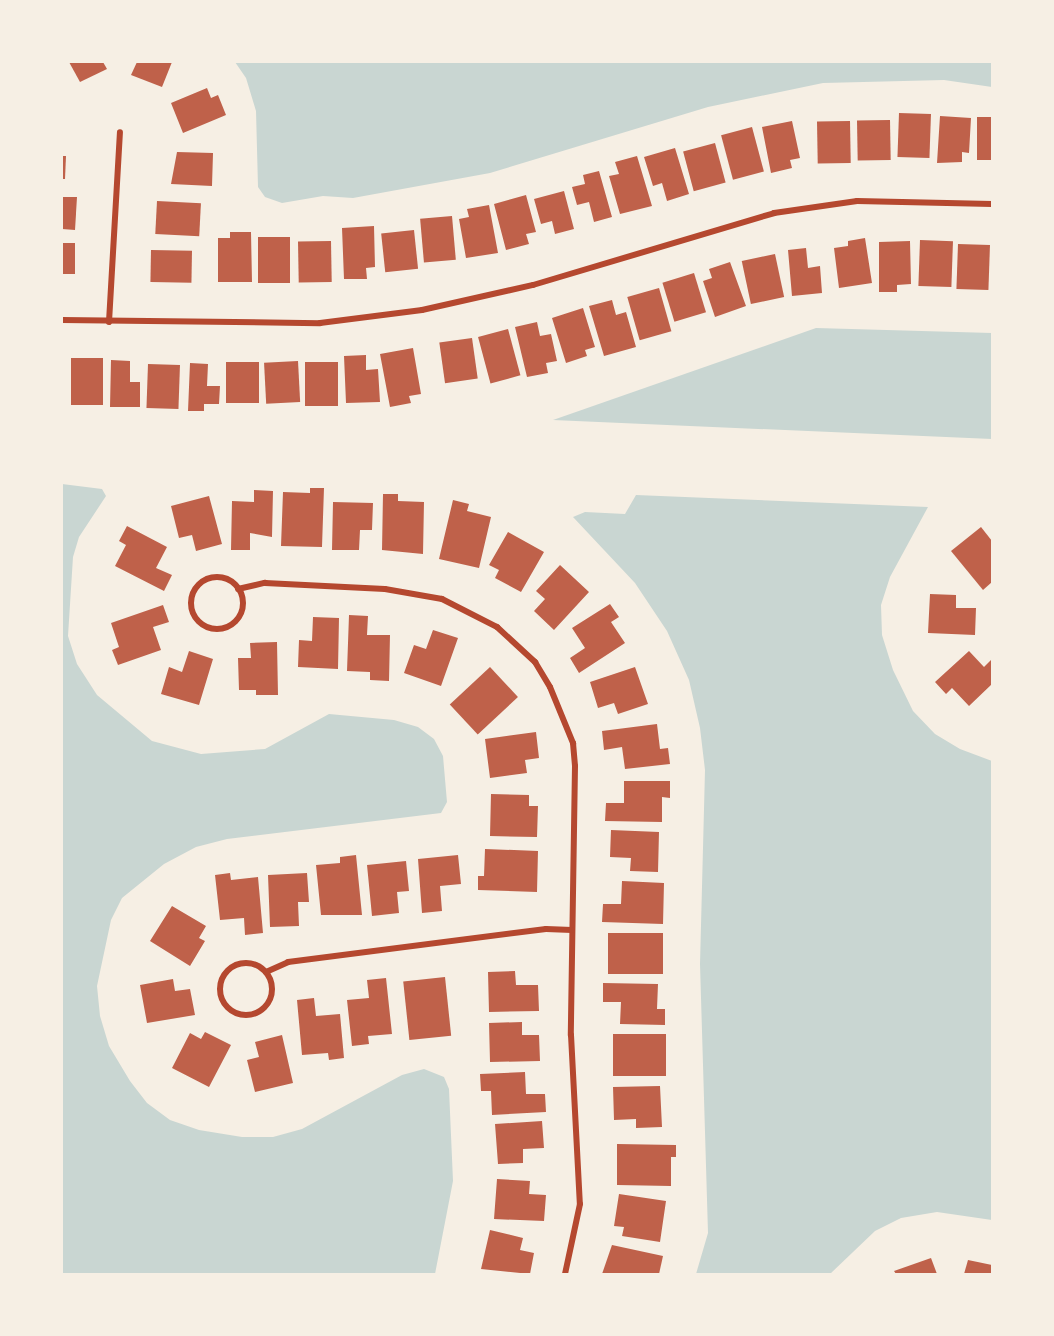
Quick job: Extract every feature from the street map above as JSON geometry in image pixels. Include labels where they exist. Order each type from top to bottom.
[{"type":"street","points":[[109,322],[120,132]]},
{"type":"street","points":[[62,320],[310,323],[422,310],[533,285],[774,213],[857,201],[993,204]]},
{"type":"street","points":[[238,589],[243,608],[232,625],[213,629],[196,618],[192,599],[202,582],[222,578],[238,589],[265,583],[419,592],[469,610],[519,645],[550,687],[573,743],[575,801],[571,1035],[580,1204],[565,1275]]},
{"type":"street","points":[[266,972],[288,962],[546,929],[572,930]]},
{"type":"street","points":[[248,963],[266,972],[272,991],[263,1009],[244,1015],[226,1006],[220,987],[229,969],[248,963]]},
{"type":"shaded area","points":[[235,62],[992,62],[992,87],[944,80],[823,83],[708,107],[490,173],[353,198],[323,196],[282,203],[265,197],[258,187],[256,111],[246,78]]},
{"type":"shaded area","points":[[816,328],[992,333],[992,439],[553,420]]},
{"type":"shaded area","points":[[62,484],[102,489],[106,496],[79,537],[73,557],[68,636],[77,664],[97,695],[152,741],[201,754],[265,749],[329,714],[394,720],[418,727],[434,739],[443,756],[447,802],[441,813],[227,839],[196,847],[164,864],[122,898],[111,920],[97,986],[100,1016],[109,1046],[130,1081],[147,1103],[170,1120],[199,1130],[242,1137],[273,1137],[302,1129],[402,1075],[424,1069],[444,1077],[449,1089],[453,1181],[435,1274],[62,1274]]},
{"type":"shaded area","points":[[636,495],[928,507],[890,577],[881,605],[882,635],[893,670],[913,711],[935,734],[960,749],[992,761],[992,1220],[937,1212],[901,1218],[875,1231],[830,1274],[696,1274],[708,1233],[700,964],[705,770],[700,728],[689,680],[667,631],[635,583],[573,517],[585,512],[625,514]]},
{"type":"building","points":[[69,62],[103,62],[107,69],[80,82]]},
{"type":"building","points":[[137,62],[172,62],[162,87],[131,75]]},
{"type":"building","points":[[207,88],[211,98],[218,95],[226,115],[183,133],[171,103]]},
{"type":"building","points":[[899,113],[931,114],[929,158],[897,157]]},
{"type":"building","points":[[940,116],[971,118],[969,153],[962,152],[962,162],[937,163]]},
{"type":"building","points":[[977,117],[992,117],[992,160],[977,160]]},
{"type":"building","points":[[890,120],[891,160],[858,161],[857,121]]},
{"type":"building","points":[[792,121],[800,158],[790,160],[792,168],[771,173],[762,127]]},
{"type":"building","points":[[850,121],[851,163],[818,164],[817,122]]},
{"type":"building","points":[[752,127],[764,171],[733,180],[721,135]]},
{"type":"building","points":[[715,143],[726,183],[694,191],[683,152]]},
{"type":"building","points":[[675,148],[689,194],[667,201],[662,183],[653,186],[644,157]]},
{"type":"building","points":[[177,152],[213,153],[212,186],[171,184]]},
{"type":"building","points":[[62,156],[66,156],[65,179],[62,179]]},
{"type":"building","points":[[637,156],[652,206],[620,214],[609,176],[619,174],[615,162]]},
{"type":"building","points":[[599,171],[612,217],[594,222],[589,202],[577,205],[572,187],[585,184],[583,175]]},
{"type":"building","points":[[564,191],[574,229],[555,234],[552,221],[541,224],[534,199]]},
{"type":"building","points":[[526,195],[536,232],[526,234],[529,244],[506,250],[494,204]]},
{"type":"building","points":[[62,197],[77,197],[75,230],[62,229]]},
{"type":"building","points":[[157,201],[201,203],[199,236],[155,234]]},
{"type":"building","points":[[489,205],[498,253],[466,258],[459,219],[469,217],[467,209]]},
{"type":"building","points":[[452,216],[456,260],[424,263],[420,219]]},
{"type":"building","points":[[374,226],[375,267],[366,268],[367,279],[344,279],[342,228]]},
{"type":"building","points":[[414,230],[418,269],[385,272],[381,233]]},
{"type":"building","points":[[230,232],[251,232],[252,282],[218,282],[218,238],[230,238]]},
{"type":"building","points":[[258,237],[290,237],[290,283],[258,283]]},
{"type":"building","points":[[865,238],[872,283],[839,288],[834,248],[848,246],[848,241]]},
{"type":"building","points":[[920,240],[953,241],[951,287],[918,286]]},
{"type":"building","points":[[331,241],[332,282],[299,283],[298,242]]},
{"type":"building","points":[[910,241],[911,284],[897,285],[897,292],[879,292],[879,242]]},
{"type":"building","points":[[62,243],[75,243],[75,274],[62,274]]},
{"type":"building","points":[[958,244],[990,245],[988,290],[956,289]]},
{"type":"building","points":[[806,248],[808,268],[820,266],[822,293],[792,296],[788,250]]},
{"type":"building","points":[[151,250],[192,251],[191,283],[150,282]]},
{"type":"building","points":[[775,254],[784,297],[751,304],[742,261]]},
{"type":"building","points":[[730,262],[746,306],[715,317],[703,281],[712,278],[709,269]]},
{"type":"building","points":[[694,273],[706,312],[674,322],[662,283]]},
{"type":"building","points":[[659,288],[671,331],[640,340],[627,297]]},
{"type":"building","points":[[612,300],[616,315],[626,312],[636,347],[604,356],[589,306]]},
{"type":"building","points":[[583,308],[595,347],[585,350],[587,356],[566,363],[552,318]]},
{"type":"building","points":[[537,322],[540,336],[551,334],[557,361],[546,363],[548,373],[527,377],[515,327]]},
{"type":"building","points":[[508,329],[520,375],[490,383],[478,337]]},
{"type":"building","points":[[472,338],[478,379],[445,383],[439,343]]},
{"type":"building","points":[[413,348],[421,394],[409,396],[411,403],[390,407],[380,354]]},
{"type":"building","points":[[366,355],[366,370],[378,369],[380,402],[346,403],[344,356]]},
{"type":"building","points":[[71,358],[103,358],[103,405],[71,405]]},
{"type":"building","points":[[111,360],[130,361],[130,382],[140,382],[140,407],[110,407]]},
{"type":"building","points":[[298,361],[300,402],[266,404],[264,363]]},
{"type":"building","points":[[226,362],[259,362],[259,403],[226,403]]},
{"type":"building","points":[[305,362],[338,362],[338,406],[305,406]]},
{"type":"building","points":[[190,363],[208,364],[207,386],[220,386],[219,404],[204,404],[204,411],[188,411]]},
{"type":"building","points":[[148,364],[180,365],[178,409],[146,408]]},
{"type":"building","points":[[310,488],[324,488],[322,547],[281,546],[283,492],[310,493]]},
{"type":"building","points":[[254,490],[273,491],[272,537],[250,533],[250,550],[231,550],[232,501],[254,502]]},
{"type":"building","points":[[383,494],[398,494],[398,501],[424,502],[423,554],[382,550]]},
{"type":"building","points":[[209,496],[222,544],[196,551],[192,535],[179,538],[171,506]]},
{"type":"building","points":[[453,500],[469,504],[467,511],[491,517],[479,568],[439,559]]},
{"type":"building","points":[[333,502],[373,503],[372,530],[360,530],[359,550],[332,550]]},
{"type":"building","points":[[127,526],[167,547],[156,568],[172,575],[164,591],[115,566],[126,545],[119,541]]},
{"type":"building","points":[[981,527],[992,541],[992,582],[983,590],[951,551]]},
{"type":"building","points":[[508,532],[544,552],[521,592],[495,578],[499,570],[489,565]]},
{"type":"building","points":[[560,565],[589,592],[554,630],[534,611],[545,599],[536,591]]},
{"type":"building","points":[[930,594],[956,595],[956,608],[976,608],[975,635],[928,633]]},
{"type":"building","points":[[610,604],[619,617],[611,622],[625,643],[579,673],[570,658],[585,648],[572,628]]},
{"type":"building","points":[[163,605],[169,622],[153,627],[161,650],[118,665],[112,650],[119,647],[111,623]]},
{"type":"building","points":[[349,615],[368,616],[367,635],[390,635],[389,681],[370,680],[370,672],[347,671]]},
{"type":"building","points":[[313,617],[339,618],[338,669],[298,667],[299,640],[312,641]]},
{"type":"building","points":[[433,630],[458,638],[441,686],[404,673],[414,645],[426,649]]},
{"type":"building","points":[[277,642],[278,695],[256,695],[256,690],[239,690],[238,658],[251,658],[250,643]]},
{"type":"building","points":[[189,651],[213,659],[199,705],[161,694],[169,667],[182,672]]},
{"type":"building","points":[[969,651],[984,667],[992,659],[992,684],[969,706],[952,688],[946,694],[935,682]]},
{"type":"building","points":[[490,667],[518,697],[478,734],[450,705]]},
{"type":"building","points":[[635,667],[648,704],[618,714],[614,703],[598,708],[590,682]]},
{"type":"building","points":[[657,724],[660,749],[668,748],[670,764],[625,769],[622,747],[604,750],[602,731]]},
{"type":"building","points":[[536,732],[539,758],[525,760],[527,773],[490,778],[485,739]]},
{"type":"building","points":[[624,781],[670,781],[670,798],[662,797],[662,822],[605,821],[606,803],[624,803]]},
{"type":"building","points":[[491,794],[529,795],[529,806],[538,806],[537,837],[490,836]]},
{"type":"building","points":[[611,830],[659,832],[658,872],[630,871],[631,858],[610,857]]},
{"type":"building","points":[[485,849],[538,851],[537,892],[478,890],[478,876],[484,876]]},
{"type":"building","points":[[356,855],[362,915],[321,915],[316,865],[340,863],[340,857]]},
{"type":"building","points":[[458,855],[461,884],[440,886],[442,911],[422,913],[418,859]]},
{"type":"building","points":[[406,861],[409,891],[397,892],[399,913],[372,916],[367,865]]},
{"type":"building","points":[[230,873],[231,880],[258,877],[263,933],[245,935],[244,918],[220,920],[215,875]]},
{"type":"building","points":[[307,873],[309,902],[298,902],[299,926],[270,927],[268,875]]},
{"type":"building","points":[[622,881],[664,883],[663,924],[602,922],[603,904],[621,904]]},
{"type":"building","points":[[172,906],[206,926],[199,938],[205,941],[190,966],[150,941]]},
{"type":"building","points":[[608,933],[663,933],[663,974],[608,974]]},
{"type":"building","points":[[515,971],[516,985],[538,985],[539,1011],[489,1012],[488,972]]},
{"type":"building","points":[[445,977],[451,1036],[409,1040],[403,981]]},
{"type":"building","points":[[386,978],[392,1034],[368,1036],[369,1044],[352,1046],[347,1000],[369,998],[367,980]]},
{"type":"building","points":[[173,979],[175,991],[190,989],[195,1015],[147,1023],[140,985]]},
{"type":"building","points":[[603,983],[658,984],[657,1009],[665,1009],[665,1025],[620,1024],[621,1002],[603,1002]]},
{"type":"building","points":[[314,998],[316,1016],[340,1014],[344,1058],[329,1060],[328,1053],[302,1055],[297,1000]]},
{"type":"building","points":[[522,1022],[522,1035],[539,1035],[540,1061],[490,1062],[489,1023]]},
{"type":"building","points":[[205,1032],[231,1045],[209,1087],[172,1068],[190,1033],[201,1039]]},
{"type":"building","points":[[613,1034],[666,1034],[666,1076],[613,1076]]},
{"type":"building","points":[[282,1035],[293,1083],[255,1092],[247,1060],[259,1057],[255,1042]]},
{"type":"building","points":[[525,1072],[526,1094],[545,1094],[546,1112],[492,1115],[491,1091],[481,1091],[480,1074]]},
{"type":"building","points":[[660,1086],[662,1127],[636,1128],[636,1119],[614,1120],[613,1087]]},
{"type":"building","points":[[542,1121],[544,1148],[523,1149],[523,1163],[498,1164],[495,1124]]},
{"type":"building","points":[[617,1144],[676,1145],[676,1157],[671,1157],[671,1186],[617,1185]]},
{"type":"building","points":[[497,1179],[530,1181],[529,1194],[546,1195],[544,1221],[494,1219]]},
{"type":"building","points":[[619,1194],[666,1201],[660,1242],[622,1236],[624,1227],[614,1226]]},
{"type":"building","points":[[490,1230],[523,1238],[520,1250],[534,1253],[530,1274],[481,1269]]},
{"type":"building","points":[[612,1245],[663,1256],[659,1274],[602,1274]]},
{"type":"building","points":[[931,1258],[937,1274],[896,1274],[894,1271]]},
{"type":"building","points":[[968,1260],[992,1265],[992,1274],[964,1274]]}]
